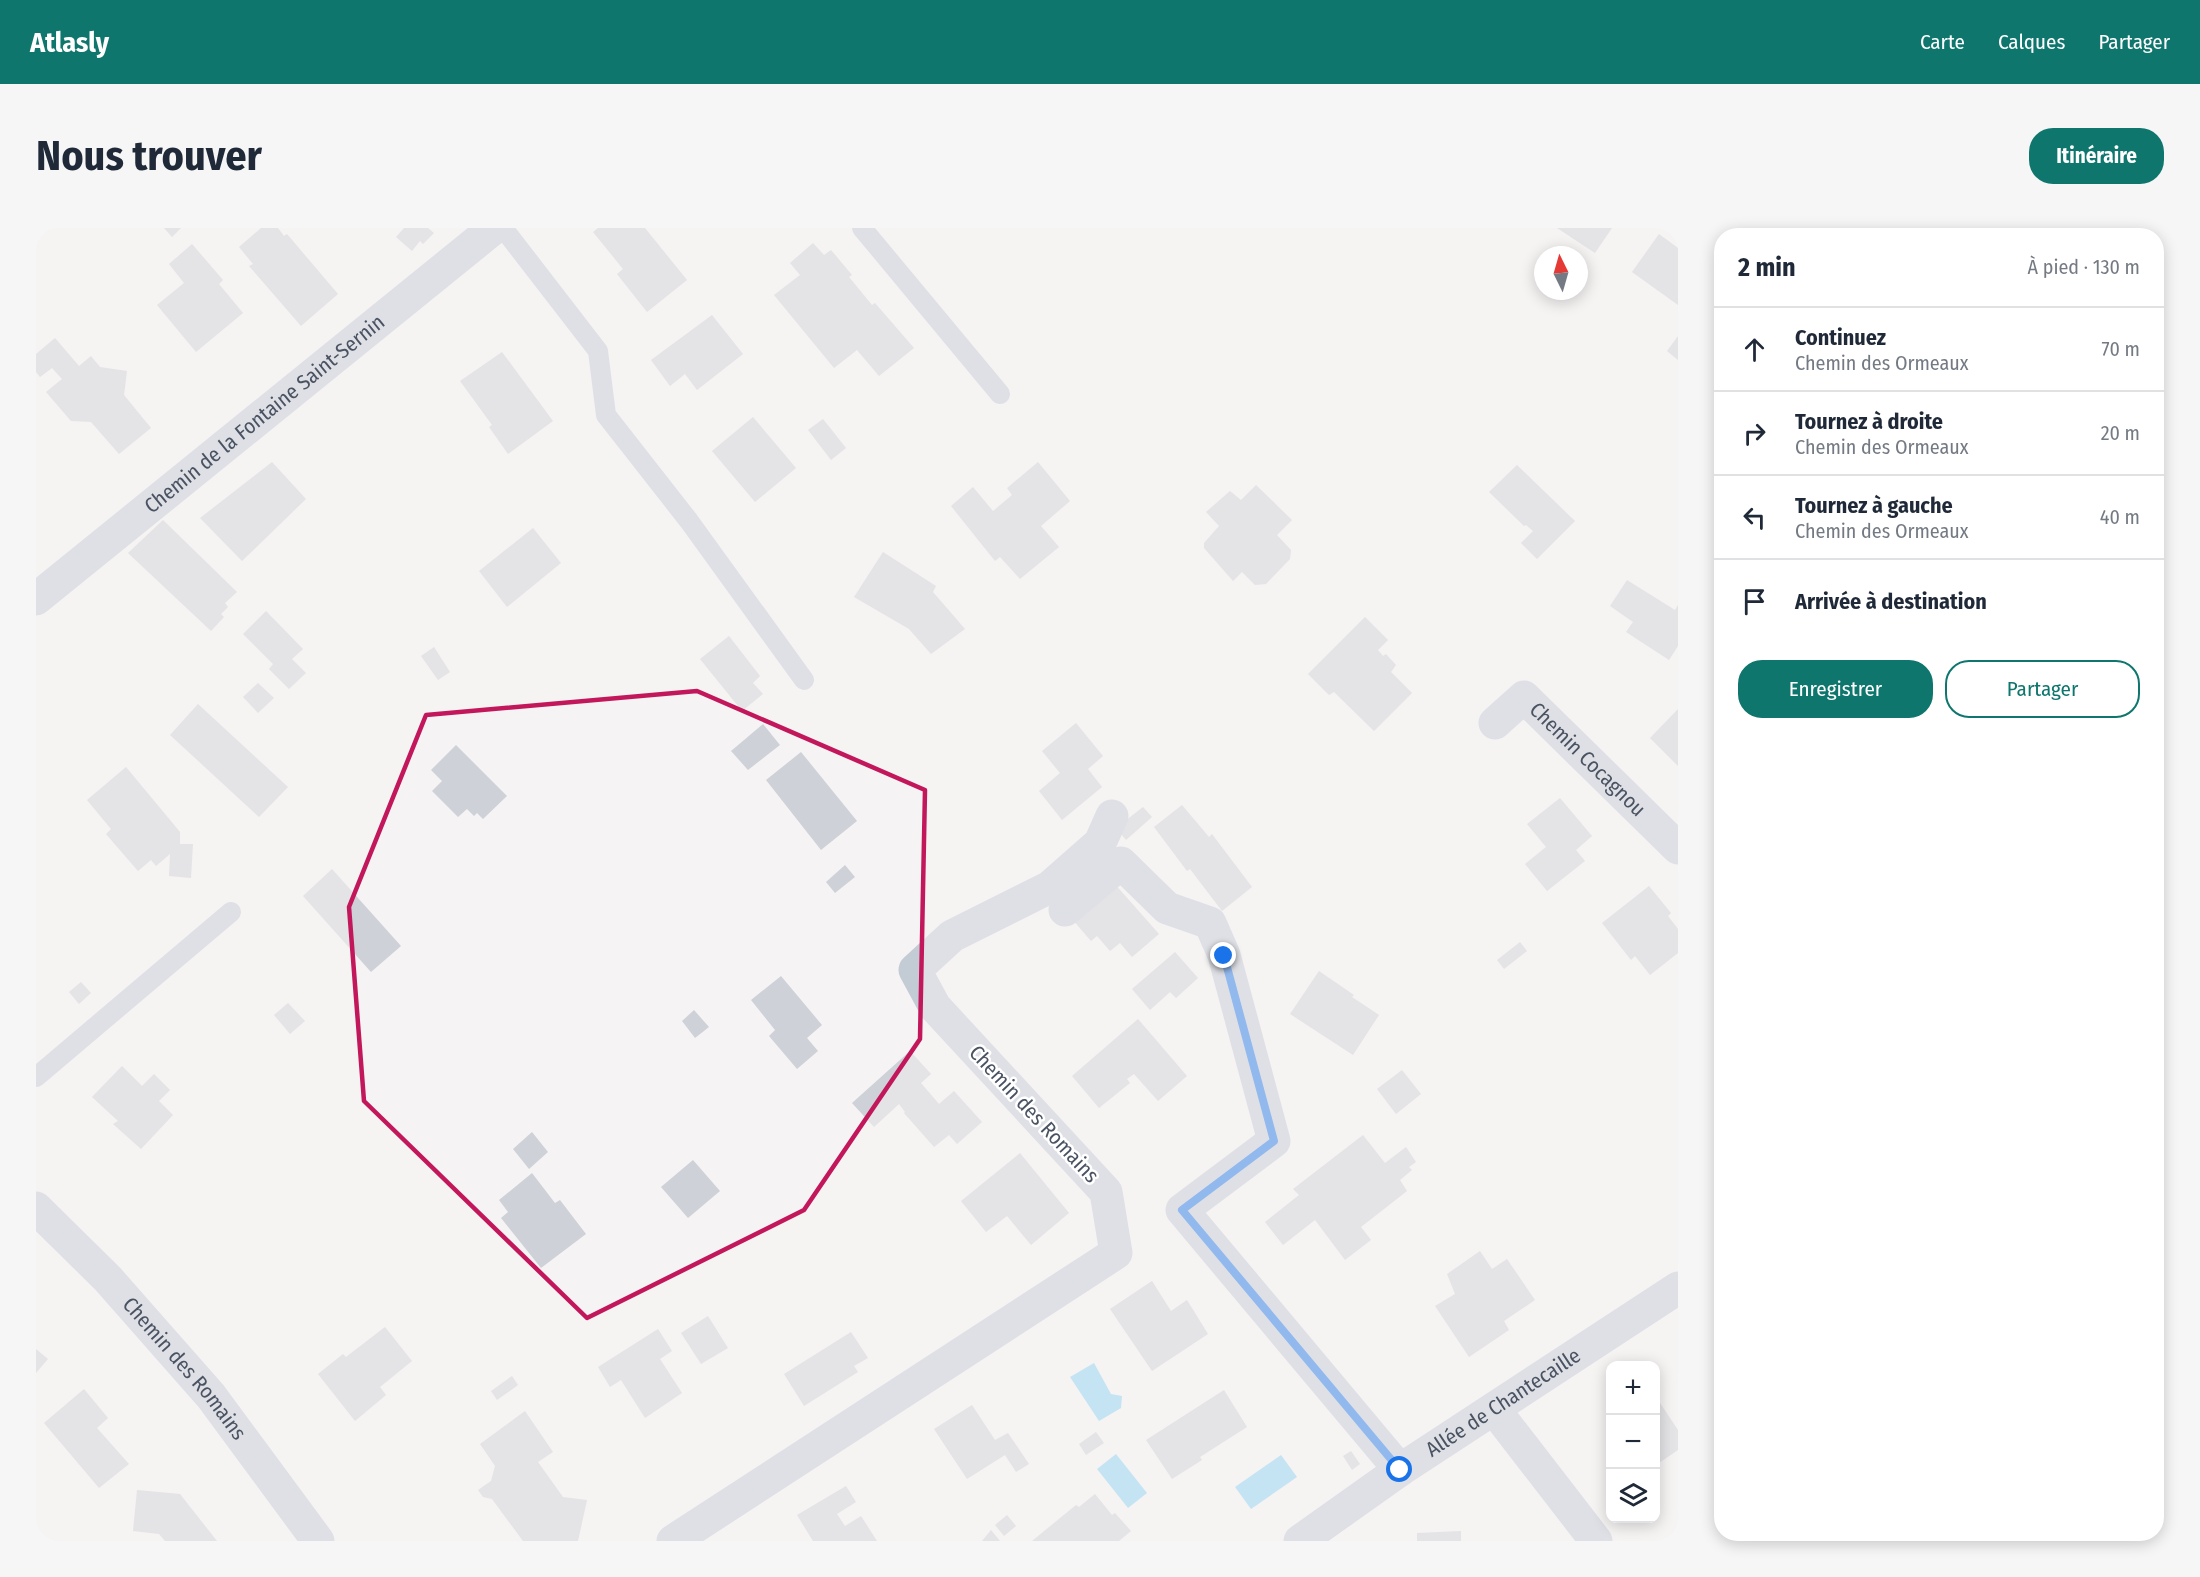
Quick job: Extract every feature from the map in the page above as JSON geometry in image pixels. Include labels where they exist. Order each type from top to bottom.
[{"type":"street","name":"Chemin de la Fontaine Saint-Sernin","points":[[36,599],[494,228]]},
{"type":"street","name":"Chemin Cocagnou","points":[[1495,723],[1524,697],[1678,848]]},
{"type":"street","name":"Chemin des Romains","points":[[673,1541],[1116,1253],[1106,1192],[935,1006],[915,970],[952,936],[1050,887],[1100,843],[1112,816]]},
{"type":"street","points":[[1065,910],[1121,862],[1167,908],[1210,923],[1224,956],[1274,1141],[1182,1210],[1400,1470]]},
{"type":"street","name":"Chemin des Romains","points":[[36,1208],[108,1279],[211,1396],[318,1541]]},
{"type":"street","name":"Allée de Chantecaille","points":[[1300,1541],[1400,1470],[1678,1288]]},
{"type":"street","points":[[1494,1409],[1596,1541]]},
{"type":"lane","points":[[503,228],[598,351],[606,415],[690,521],[804,680]]},
{"type":"lane","points":[[862,228],[1000,394]]},
{"type":"lane","points":[[36,1077],[231,912]]},
{"type":"highlighted area","points":[[697,691],[925,790],[920,1039],[804,1210],[587,1318],[364,1101],[349,907],[426,715]]},
{"type":"water","points":[[1094,1363],[1111,1394],[1122,1396],[1121,1408],[1099,1421],[1070,1377]]},
{"type":"water","points":[[1116,1454],[1147,1493],[1128,1508],[1097,1469]]},
{"type":"water","points":[[1281,1455],[1297,1477],[1251,1509],[1235,1487]]},
{"type":"building","points":[[164,228],[181,228],[172,237]]},
{"type":"building","points":[[261,228],[278,228],[284,236],[287,234],[338,294],[301,326],[249,266],[253,264],[239,247]]},
{"type":"building","points":[[404,228],[428,228],[434,233],[423,244],[420,241],[412,251],[396,237]]},
{"type":"building","points":[[598,228],[645,228],[687,280],[647,312],[617,274],[623,269],[593,232]]},
{"type":"building","points":[[1557,228],[1612,228],[1595,253],[1588,246],[1584,246]]},
{"type":"building","points":[[1659,234],[1678,248],[1678,305],[1632,272]]},
{"type":"building","points":[[813,243],[824,255],[831,250],[852,275],[849,277],[872,305],[875,303],[914,348],[879,376],[857,350],[834,368],[774,295],[800,275],[790,263]]},
{"type":"building","points":[[192,244],[223,280],[219,284],[243,313],[196,352],[157,305],[184,283],[169,264]]},
{"type":"building","points":[[712,315],[743,354],[697,390],[685,374],[670,386],[651,360]]},
{"type":"building","points":[[1678,336],[1678,360],[1667,351]]},
{"type":"building","points":[[55,338],[79,366],[91,356],[100,367],[127,371],[124,395],[151,428],[119,454],[91,422],[71,421],[46,392],[62,379],[52,368],[40,377],[36,372],[36,354]]},
{"type":"building","points":[[502,352],[553,421],[508,454],[489,427],[492,425],[460,381]]},
{"type":"building","points":[[753,417],[796,468],[755,502],[712,451]]},
{"type":"building","points":[[823,419],[846,448],[831,460],[808,430]]},
{"type":"building","points":[[272,462],[306,499],[242,561],[200,518]]},
{"type":"building","points":[[1038,462],[1070,501],[1041,526],[1059,547],[1020,579],[1000,557],[995,561],[951,506],[973,487],[993,511],[1012,495],[1007,488]]},
{"type":"building","points":[[1517,465],[1575,521],[1537,559],[1521,543],[1533,531],[1526,525],[1524,526],[1489,492]]},
{"type":"building","points":[[1256,485],[1292,520],[1277,535],[1291,550],[1290,559],[1266,584],[1255,585],[1242,572],[1233,581],[1204,548],[1204,543],[1219,526],[1206,512],[1230,491],[1241,500]]},
{"type":"building","points":[[163,520],[237,592],[225,603],[228,607],[221,614],[224,617],[211,631],[128,553]]},
{"type":"building","points":[[533,528],[561,563],[507,607],[479,571]]},
{"type":"building","points":[[883,552],[936,586],[933,592],[965,629],[931,654],[909,629],[854,597]]},
{"type":"building","points":[[1627,580],[1675,610],[1678,605],[1678,646],[1669,660],[1626,632],[1633,622],[1610,606]]},
{"type":"building","points":[[266,611],[303,649],[292,659],[306,673],[289,689],[269,669],[273,664],[243,634]]},
{"type":"building","points":[[1365,617],[1388,640],[1378,650],[1383,656],[1386,654],[1396,665],[1391,672],[1412,693],[1374,731],[1334,692],[1329,695],[1308,674]]},
{"type":"building","points":[[729,636],[760,676],[753,683],[763,694],[742,711],[700,659]]},
{"type":"building","points":[[434,647],[450,672],[438,680],[421,656]]},
{"type":"building","points":[[258,683],[274,698],[258,713],[243,697]]},
{"type":"building","points":[[198,704],[288,787],[259,817],[170,735]]},
{"type":"building","points":[[1678,709],[1678,766],[1650,738]]},
{"type":"building","points":[[1076,723],[1103,756],[1088,769],[1102,787],[1062,820],[1039,791],[1060,773],[1042,751]]},
{"type":"building","points":[[763,724],[780,745],[748,770],[731,751]]},
{"type":"building","points":[[456,745],[507,796],[483,819],[477,813],[474,816],[467,809],[458,817],[432,791],[442,781],[431,770]]},
{"type":"building","points":[[801,752],[857,821],[821,850],[766,780]]},
{"type":"building","points":[[126,767],[180,832],[180,844],[193,844],[191,878],[169,876],[170,854],[156,866],[151,860],[138,871],[106,834],[111,829],[87,800]]},
{"type":"building","points":[[1560,798],[1592,836],[1576,850],[1585,861],[1547,891],[1525,864],[1546,847],[1527,824]]},
{"type":"building","points":[[1182,805],[1209,837],[1212,834],[1252,887],[1222,911],[1190,869],[1187,871],[1154,827]]},
{"type":"building","points":[[1143,807],[1152,817],[1126,840],[1116,828]]},
{"type":"building","points":[[845,865],[855,877],[835,893],[826,882]]},
{"type":"building","points":[[332,869],[401,946],[371,972],[303,896]]},
{"type":"building","points":[[1113,882],[1159,934],[1132,957],[1120,943],[1110,951],[1097,936],[1091,941],[1072,919]]},
{"type":"building","points":[[1649,886],[1671,913],[1668,916],[1678,929],[1678,953],[1650,975],[1635,956],[1631,960],[1602,923]]},
{"type":"building","points":[[1520,942],[1527,951],[1504,969],[1497,960]]},
{"type":"building","points":[[1175,952],[1198,978],[1176,998],[1170,992],[1150,1010],[1132,989]]},
{"type":"building","points":[[1319,971],[1379,1015],[1353,1055],[1290,1014]]},
{"type":"building","points":[[781,976],[822,1025],[807,1038],[818,1051],[797,1069],[769,1036],[775,1030],[751,1000]]},
{"type":"building","points":[[81,982],[91,993],[79,1004],[69,992]]},
{"type":"building","points":[[288,1003],[305,1021],[290,1034],[274,1015]]},
{"type":"building","points":[[694,1010],[709,1027],[695,1038],[682,1021]]},
{"type":"building","points":[[1138,1019],[1187,1076],[1158,1101],[1134,1074],[1127,1079],[1130,1083],[1099,1108],[1072,1076]]},
{"type":"building","points":[[910,1051],[931,1074],[921,1083],[939,1104],[954,1091],[982,1122],[957,1144],[949,1135],[934,1147],[904,1113],[899,1104],[874,1127],[852,1103]]},
{"type":"building","points":[[122,1066],[142,1086],[154,1074],[170,1090],[159,1101],[173,1115],[141,1149],[113,1124],[118,1121],[92,1097]]},
{"type":"building","points":[[1402,1070],[1421,1094],[1396,1114],[1377,1089]]},
{"type":"building","points":[[532,1132],[548,1152],[529,1169],[513,1149]]},
{"type":"building","points":[[1363,1135],[1385,1163],[1406,1147],[1416,1162],[1409,1167],[1412,1170],[1400,1180],[1407,1191],[1361,1227],[1371,1240],[1345,1260],[1315,1220],[1283,1245],[1265,1222],[1299,1195],[1293,1189]]},
{"type":"building","points":[[1020,1153],[1069,1213],[1031,1245],[1007,1216],[986,1232],[961,1201]]},
{"type":"building","points":[[693,1160],[720,1191],[688,1218],[661,1187]]},
{"type":"building","points":[[532,1173],[555,1203],[560,1200],[586,1234],[541,1268],[501,1218],[508,1212],[499,1200]]},
{"type":"building","points":[[1480,1251],[1492,1269],[1507,1259],[1535,1300],[1504,1321],[1509,1330],[1469,1357],[1435,1306],[1455,1294],[1447,1274]]},
{"type":"building","points":[[1152,1281],[1171,1311],[1187,1300],[1208,1334],[1152,1371],[1110,1309]]},
{"type":"building","points":[[708,1316],[728,1348],[701,1364],[681,1333]]},
{"type":"building","points":[[385,1327],[412,1361],[380,1387],[386,1395],[355,1421],[318,1374],[343,1354],[346,1357]]},
{"type":"building","points":[[658,1329],[672,1351],[660,1359],[682,1393],[645,1418],[621,1380],[610,1387],[598,1367]]},
{"type":"building","points":[[851,1332],[868,1358],[854,1366],[858,1372],[804,1406],[784,1374]]},
{"type":"building","points":[[36,1349],[48,1359],[36,1373]]},
{"type":"building","points":[[512,1376],[518,1385],[497,1400],[491,1391]]},
{"type":"building","points":[[84,1389],[108,1418],[97,1428],[129,1464],[99,1488],[44,1423]]},
{"type":"building","points":[[1224,1390],[1247,1427],[1200,1457],[1202,1460],[1172,1479],[1146,1440]]},
{"type":"building","points":[[1660,1403],[1678,1430],[1678,1450],[1660,1462]]},
{"type":"building","points":[[972,1405],[995,1440],[1008,1433],[1029,1464],[1016,1472],[1005,1455],[967,1479],[934,1429]]},
{"type":"building","points":[[525,1411],[553,1452],[538,1462],[563,1497],[587,1500],[578,1541],[523,1541],[492,1499],[483,1497],[478,1490],[491,1481],[495,1466],[480,1444]]},
{"type":"building","points":[[1096,1432],[1104,1443],[1086,1455],[1079,1444]]},
{"type":"building","points":[[1351,1451],[1360,1464],[1352,1470],[1343,1456]]},
{"type":"building","points":[[846,1486],[856,1502],[837,1514],[845,1526],[861,1516],[877,1541],[813,1541],[797,1515]]},
{"type":"building","points":[[137,1490],[180,1494],[217,1541],[165,1541],[159,1534],[133,1531]]},
{"type":"building","points":[[1095,1494],[1112,1515],[1115,1513],[1131,1531],[1119,1541],[1032,1541],[1076,1505],[1079,1507]]},
{"type":"building","points":[[1007,1515],[1016,1526],[1004,1536],[995,1525]]},
{"type":"building","points":[[991,1530],[1000,1541],[982,1541]]},
{"type":"building","points":[[1461,1531],[1461,1541],[1417,1541],[1417,1533]]},
{"type":"route","points":[[1224,956],[1274,1141],[1182,1210],[1400,1470]]}]
